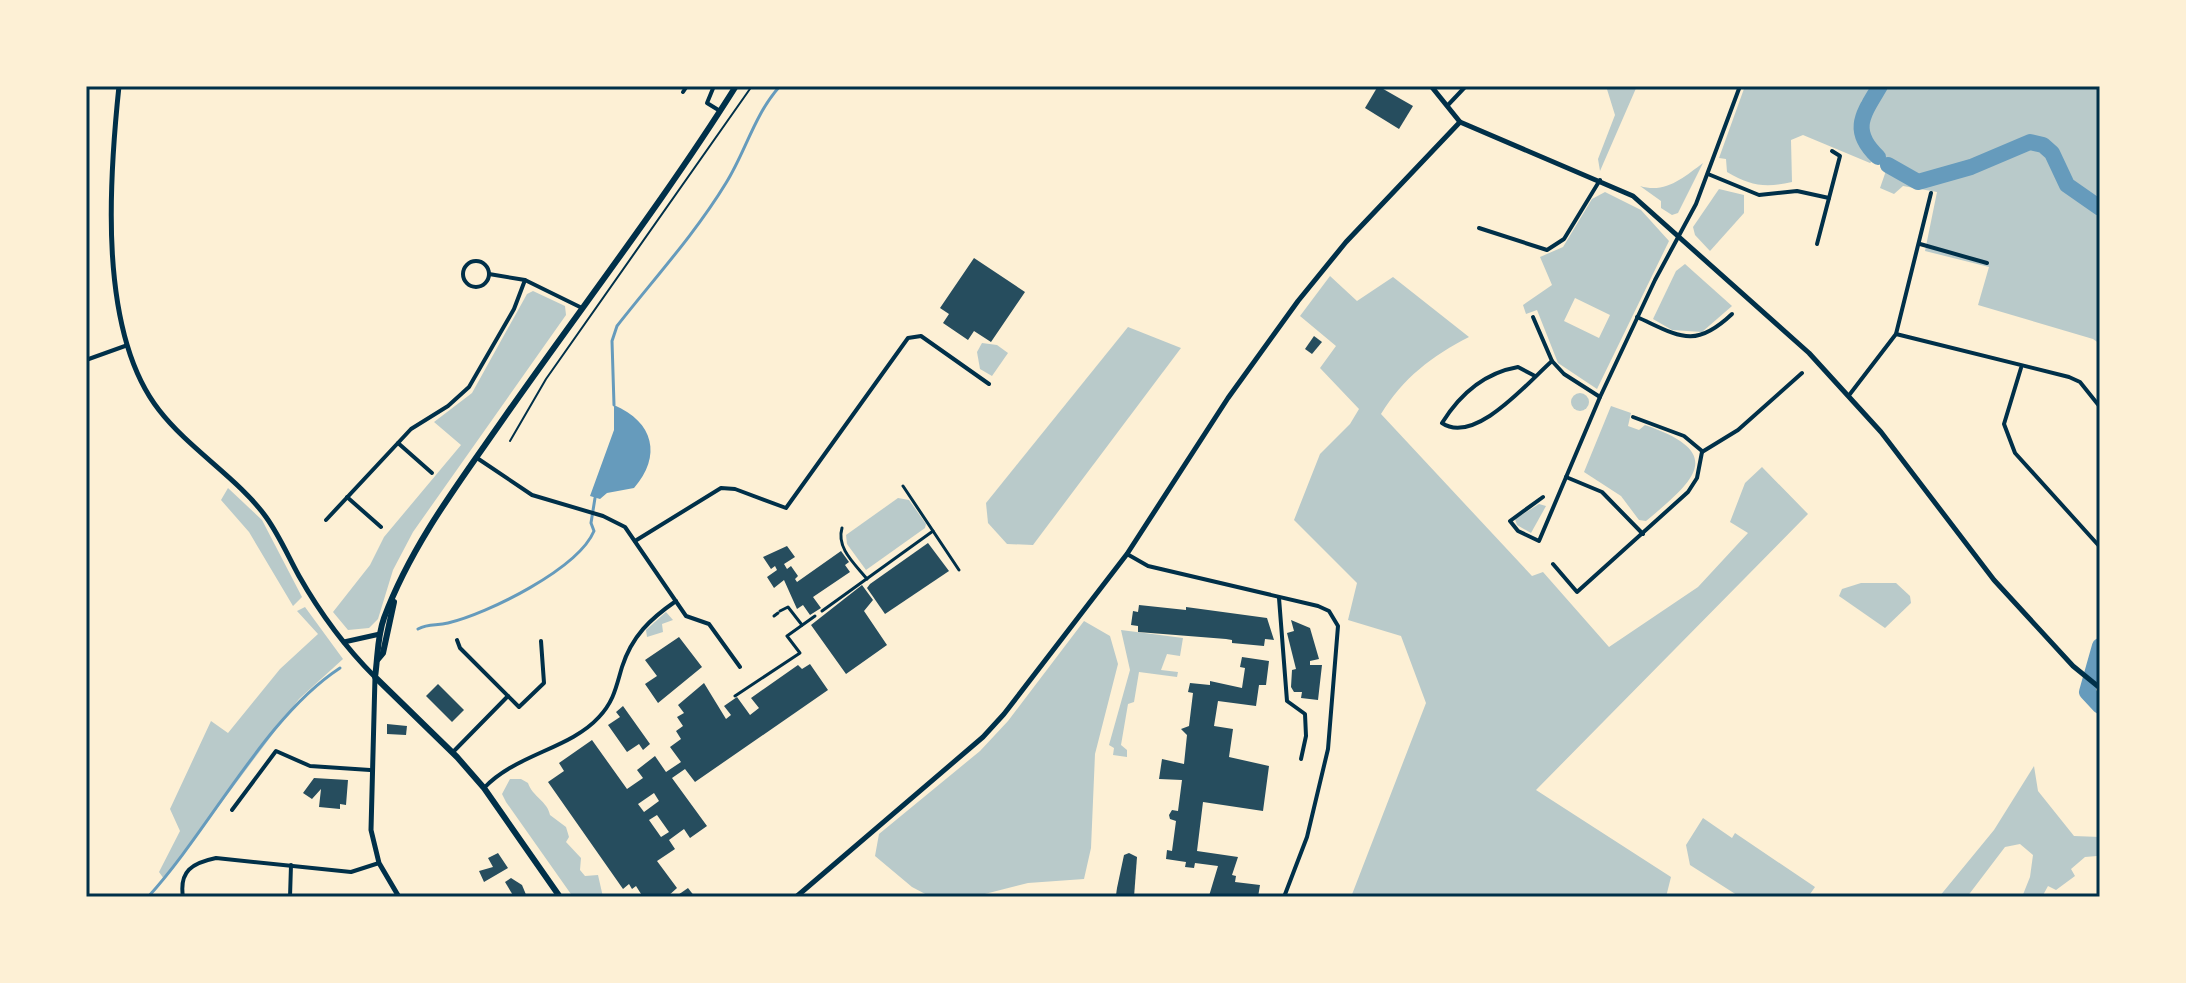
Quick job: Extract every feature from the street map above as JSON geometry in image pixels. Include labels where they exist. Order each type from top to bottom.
[{"type":"highway","points":[[560,897],[484,788],[453,752],[375,677],[380,634],[426,531],[641,229],[736,86]]},
{"type":"highway","points":[[378,659],[386,642],[395,595]]},
{"type":"street","points":[[119,86],[111,184],[119,315],[125,346],[142,385],[161,412],[266,516],[311,596],[343,642],[375,677],[370,770],[371,830],[379,863],[399,897]]},
{"type":"street","points":[[683,92],[687,86]]},
{"type":"street","points":[[714,86],[707,103],[720,111]]},
{"type":"street","points":[[1431,86],[1460,122],[1528,154],[1600,179],[1633,196],[1679,236],[1850,394],[1994,580],[2100,688]]},
{"type":"street","points":[[1448,105],[1466,86]]},
{"type":"street","points":[[1543,497],[1510,521],[1518,531],[1539,541],[1600,397],[1708,174],[1740,86]]},
{"type":"street","points":[[796,897],[983,737],[1127,554],[1228,398],[1298,301],[1346,242],[1460,122]]},
{"type":"street","points":[[1817,244],[1840,156],[1832,151]]},
{"type":"street","points":[[1708,174],[1759,195],[1797,191],[1829,198]]},
{"type":"street","points":[[1479,228],[1547,250],[1558,246],[1600,179]]},
{"type":"street","points":[[1850,394],[1896,334],[1931,193]]},
{"type":"street","points":[[1920,244],[1987,263]]},
{"type":"street","points":[[477,261],[486,265],[489,274],[485,284],[475,287],[465,282],[463,275],[467,264],[477,261]]},
{"type":"street","points":[[489,274],[525,280],[582,308]]},
{"type":"street","points":[[326,520],[397,443],[469,387],[514,309],[525,280]]},
{"type":"street","points":[[1637,317],[1675,335],[1693,337],[1713,331],[1732,314]]},
{"type":"street","points":[[1533,317],[1552,361],[1564,374],[1600,397]]},
{"type":"street","points":[[1896,334],[2080,382],[2100,407]]},
{"type":"street","points":[[635,541],[721,488],[735,489],[786,508],[908,338],[921,336],[989,384]]},
{"type":"street","points":[[86,360],[125,346]]},
{"type":"street","points":[[1535,376],[1518,367],[1489,376],[1458,400],[1442,423],[1456,426],[1482,420],[1501,409],[1552,361]]},
{"type":"street","points":[[2021,368],[2004,424],[2015,453],[2100,547]]},
{"type":"street","points":[[1553,564],[1577,592],[1688,492],[1697,478],[1702,452],[1738,430],[1802,373]]},
{"type":"street","points":[[1633,417],[1684,436],[1702,452]]},
{"type":"street","points":[[397,443],[432,473]]},
{"type":"street","points":[[477,458],[532,495],[603,516],[625,527],[689,619],[709,624],[740,667]]},
{"type":"street","points":[[1566,477],[1602,492],[1643,534]]},
{"type":"street","points":[[903,486],[959,570]]},
{"type":"street","points":[[347,497],[381,527]]},
{"type":"street","points":[[842,528],[839,537],[844,550],[867,579]]},
{"type":"street","points":[[822,611],[933,531]]},
{"type":"street","points":[[1127,554],[1148,566],[1318,606],[1329,611],[1338,626],[1328,749],[1307,837],[1284,897]]},
{"type":"street","points":[[1279,598],[1287,701],[1305,714],[1306,736],[1301,759]]},
{"type":"street","points":[[484,788],[512,764],[596,720],[616,694],[622,665],[640,631],[676,601]]},
{"type":"street","points":[[774,616],[793,603]]},
{"type":"street","points":[[788,607],[802,625]]},
{"type":"street","points":[[735,696],[800,653],[787,636],[815,616]]},
{"type":"street","points":[[343,642],[380,634]]},
{"type":"street","points":[[457,640],[519,707],[544,683],[541,641]]},
{"type":"street","points":[[453,752],[508,696]]},
{"type":"street","points":[[232,810],[276,751],[310,766],[370,770]]},
{"type":"street","points":[[183,897],[183,878],[187,869],[201,861],[230,858],[351,872],[379,863]]},
{"type":"street","points":[[290,897],[291,865]]},
{"type":"path","points":[[510,441],[546,379],[752,86]]},
{"type":"shaded area","points":[[1606,86],[1637,86],[1600,171],[1598,159],[1615,115]]},
{"type":"shaded area","points":[[1745,86],[1877,86],[1869,98],[1862,100],[1857,126],[1859,138],[1876,159],[1870,163],[1803,135],[1791,140],[1792,182],[1758,184],[1727,172],[1726,159],[1719,158]]},
{"type":"shaded area","points":[[1886,86],[2100,86],[2100,344],[2093,339],[1978,305],[1989,267],[1925,251],[1937,192],[1903,186],[1894,194],[1880,188],[1888,165],[1866,132],[1870,109]]},
{"type":"shaded area","points":[[1703,163],[1678,213],[1672,215],[1661,208],[1661,201],[1640,186],[1666,186],[1682,179]]},
{"type":"shaded area","points":[[1719,189],[1744,195],[1744,213],[1710,251],[1695,235],[1693,227]]},
{"type":"shaded area","points":[[1605,192],[1641,210],[1669,241],[1597,389],[1558,363],[1537,310],[1526,314],[1523,305],[1552,285],[1540,257],[1563,247],[1592,199]],"holes":[[[1575,298],[1610,315],[1599,338],[1564,321]]]},
{"type":"shaded area","points":[[1685,264],[1732,306],[1702,332],[1672,330],[1653,319],[1676,271]]},
{"type":"shaded area","points":[[1330,276],[1357,301],[1393,277],[1469,337],[1419,369],[1381,414],[1532,576],[1543,572],[1609,647],[1698,587],[1748,533],[1730,522],[1745,483],[1762,467],[1808,514],[1536,790],[1671,877],[1666,897],[1351,897],[1426,703],[1401,636],[1348,620],[1357,583],[1294,520],[1320,454],[1350,424],[1359,409],[1320,368],[1336,346],[1300,316]]},
{"type":"shaded area","points":[[533,291],[565,306],[566,315],[413,532],[393,570],[378,619],[369,628],[348,630],[333,612],[370,565],[384,537],[461,445],[434,422],[472,393],[527,294]]},
{"type":"shaded area","points":[[1128,327],[1181,348],[1033,545],[1007,544],[988,523],[986,503]]},
{"type":"shaded area","points":[[982,343],[997,345],[1008,353],[992,376],[980,369],[977,352]]},
{"type":"shaded area","points":[[1576,393],[1584,393],[1589,402],[1587,409],[1576,411],[1571,406],[1571,398]]},
{"type":"shaded area","points":[[1611,406],[1631,413],[1628,426],[1639,430],[1645,425],[1671,435],[1687,446],[1694,457],[1695,468],[1689,480],[1646,521],[1639,520],[1621,496],[1584,472]]},
{"type":"shaded area","points":[[228,488],[262,520],[302,597],[293,606],[249,532],[221,500]]},
{"type":"shaded area","points":[[898,498],[909,500],[926,524],[925,528],[866,570],[847,544],[846,535]]},
{"type":"shaded area","points":[[1539,504],[1546,506],[1531,533],[1517,525],[1515,519]]},
{"type":"shaded area","points":[[1861,583],[1896,583],[1910,596],[1911,603],[1885,628],[1839,596],[1842,589]]},
{"type":"shaded area","points":[[305,607],[343,659],[299,699],[164,879],[159,872],[180,831],[170,809],[211,721],[228,733],[280,669],[318,634],[297,611]]},
{"type":"shaded area","points":[[666,612],[673,620],[662,624],[663,632],[647,637],[646,630]]},
{"type":"shaded area","points":[[1084,621],[1110,636],[1118,664],[1095,754],[1091,848],[1084,879],[1028,883],[973,897],[931,897],[912,887],[875,856],[879,834],[980,751],[1008,721]]},
{"type":"shaded area","points":[[1121,630],[1183,638],[1180,656],[1167,654],[1161,670],[1178,672],[1177,677],[1139,672],[1134,702],[1128,704],[1121,745],[1127,750],[1127,757],[1113,755],[1114,748],[1109,745],[1130,670]]},
{"type":"shaded area","points":[[2034,766],[2038,791],[2074,836],[2100,837],[2100,862],[2097,856],[2085,857],[2071,869],[2075,876],[2056,890],[2048,886],[2042,897],[2022,897],[2030,877],[2033,855],[2020,844],[2005,847],[1967,897],[1939,897],[1994,830]]},
{"type":"shaded area","points":[[510,779],[528,783],[550,815],[566,827],[569,837],[566,842],[581,858],[580,870],[585,876],[598,875],[603,897],[573,897],[506,802],[502,794]]},
{"type":"shaded area","points":[[1703,818],[1732,838],[1735,833],[1815,887],[1808,897],[1740,897],[1690,865],[1686,845]]},
{"type":"water","points":[[614,405],[638,421],[650,441],[651,452],[643,476],[634,488],[607,493],[600,499],[590,496],[614,430]]},
{"type":"building","points":[[1378,86],[1413,106],[1399,129],[1365,108]]},
{"type":"building","points":[[974,258],[1025,292],[991,342],[974,331],[968,340],[943,323],[949,314],[940,308]]},
{"type":"building","points":[[1314,336],[1322,342],[1312,354],[1305,349]]},
{"type":"building","points":[[928,543],[949,571],[885,614],[867,588]]},
{"type":"building","points":[[787,546],[795,557],[784,564],[787,569],[791,566],[798,576],[795,579],[797,582],[841,551],[849,562],[845,565],[850,572],[813,597],[821,608],[810,615],[803,605],[797,609],[784,580],[774,588],[767,577],[777,570],[775,566],[771,569],[763,557]]},
{"type":"building","points":[[862,585],[873,600],[864,611],[887,645],[846,674],[811,625]]},
{"type":"building","points":[[1139,605],[1186,610],[1186,607],[1267,618],[1274,640],[1265,639],[1264,646],[1232,643],[1232,640],[1226,639],[1138,632],[1138,626],[1131,625],[1133,611],[1138,612]]},
{"type":"building","points":[[1291,620],[1310,628],[1319,659],[1310,661],[1310,665],[1322,665],[1318,700],[1301,698],[1302,692],[1294,692],[1291,687],[1292,670],[1296,669],[1287,633],[1294,631]]},
{"type":"building","points":[[679,637],[702,667],[658,703],[645,684],[657,676],[645,660]]},
{"type":"building","points":[[1242,657],[1269,661],[1266,685],[1259,685],[1256,706],[1218,701],[1214,726],[1233,729],[1229,757],[1269,766],[1263,811],[1203,802],[1197,851],[1238,857],[1232,875],[1236,876],[1235,882],[1260,885],[1258,897],[1217,897],[1209,896],[1218,866],[1195,863],[1194,868],[1185,867],[1186,862],[1166,859],[1167,850],[1172,851],[1176,821],[1169,815],[1172,810],[1178,811],[1182,780],[1159,779],[1162,759],[1184,764],[1187,735],[1181,729],[1189,726],[1193,693],[1188,692],[1190,683],[1210,685],[1210,681],[1242,688],[1245,668],[1240,667]]},
{"type":"building","points":[[810,664],[828,690],[695,782],[685,769],[672,778],[707,826],[690,838],[684,829],[669,840],[675,849],[657,861],[677,888],[667,897],[643,897],[636,886],[632,889],[629,884],[623,889],[548,782],[564,771],[559,763],[592,740],[627,789],[643,778],[637,770],[655,756],[666,772],[681,762],[670,747],[681,739],[676,731],[683,726],[677,717],[684,713],[678,705],[704,683],[726,719],[731,715],[724,706],[737,697],[750,715],[759,708],[751,698],[798,665],[802,669]],"holes":[[[654,793],[659,801],[644,812],[638,804]],[[657,815],[669,832],[661,837],[649,820]]]},
{"type":"building","points":[[438,684],[464,710],[452,722],[426,696]]},
{"type":"building","points":[[623,706],[650,744],[643,750],[639,744],[627,752],[608,725],[620,717],[616,712]]},
{"type":"building","points":[[387,724],[407,726],[406,735],[387,734]]},
{"type":"building","points":[[314,778],[348,780],[346,805],[340,804],[340,809],[319,807],[321,789],[312,799],[303,793]]},
{"type":"building","points":[[498,853],[508,868],[484,882],[479,871],[493,867],[488,858]]},
{"type":"building","points":[[1129,853],[1137,857],[1134,897],[1120,897],[1116,895],[1117,888],[1124,855]]},
{"type":"building","points":[[511,878],[522,885],[527,897],[514,897],[505,882]]},
{"type":"building","points":[[688,888],[695,897],[675,897]]},
{"type":"waterway","points":[[614,405],[612,341],[617,326],[714,202],[763,109],[780,86]]},
{"type":"waterway","points":[[1878,157],[1864,138],[1862,122],[1880,86]]},
{"type":"waterway","points":[[1888,165],[1918,182],[1971,167],[2030,142],[2043,145],[2052,153],[2067,185],[2100,208]]},
{"type":"waterway","points":[[1878,157],[1888,165]]},
{"type":"waterway","points":[[418,629],[448,623],[485,610],[530,588],[570,560],[594,531],[591,523],[595,498]]},
{"type":"waterway","points":[[2100,646],[2087,692],[2100,706]]},
{"type":"waterway","points":[[148,897],[287,715],[340,668]]}]
